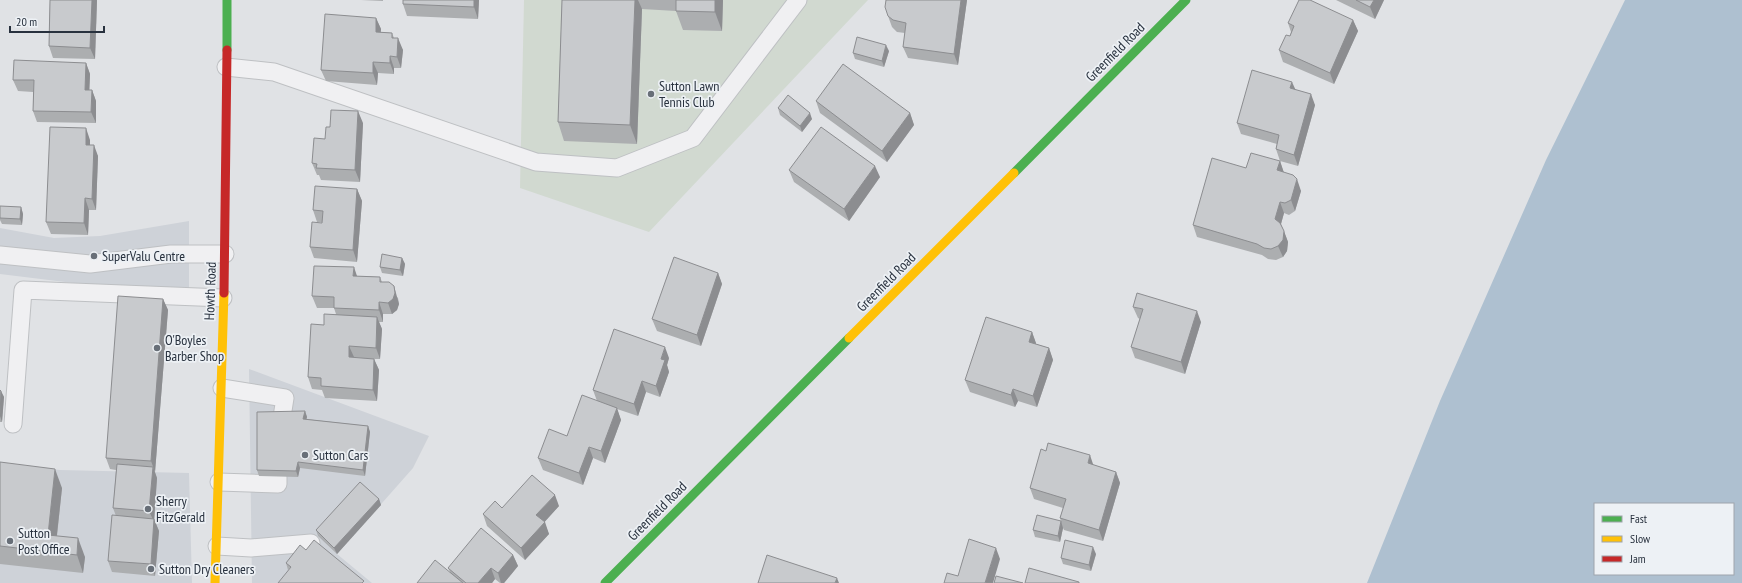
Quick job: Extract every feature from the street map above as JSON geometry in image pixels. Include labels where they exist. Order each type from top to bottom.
[{"type":"main road","name":"Howth Road","points":[[215,583],[225,254],[227,0]]},
{"type":"main road","name":"Greenfield Road","points":[[605,583],[1186,0]]},
{"type":"lane","points":[[226,67],[274,72],[536,162],[617,168],[693,138],[798,0]]},
{"type":"lane","points":[[0,255],[90,264],[171,254],[225,254]]},
{"type":"lane","points":[[13,424],[23,290],[223,298]]},
{"type":"lane","points":[[222,388],[285,398],[282,417]]},
{"type":"lane","points":[[219,482],[278,484],[278,477]]},
{"type":"lane","points":[[217,546],[251,548],[311,543]]},
{"type":"shaded area","name":"Sutton Lawn Tennis Club","points":[[524,0],[868,0],[649,232],[520,188]]},
{"type":"shaded area","name":"SuperValu Centre","points":[[189,221],[189,290],[106,287],[0,274],[0,228],[54,238],[100,236]]},
{"type":"shaded area","points":[[249,369],[429,436],[413,468],[337,554],[372,583],[252,583]]},
{"type":"shaded area","points":[[0,464],[60,470],[189,473],[192,583],[0,583]]},
{"type":"water","points":[[1625,0],[1742,0],[1742,583],[1367,583],[1440,401],[1546,160]]},
{"type":"building","points":[[50,0],[92,0],[90,48],[49,46]]},
{"type":"building","points":[[403,0],[474,0],[474,7],[403,4]]},
{"type":"building","points":[[562,0],[635,0],[630,125],[558,122]]},
{"type":"building","points":[[676,0],[715,0],[715,12],[676,11]]},
{"type":"building","points":[[886,0],[961,0],[954,54],[903,47],[906,23],[893,20],[888,16],[885,7]]},
{"type":"building","points":[[1299,0],[1310,0],[1353,20],[1330,73],[1279,50],[1286,35],[1290,36],[1294,26],[1288,23]]},
{"type":"building","points":[[1356,0],[1374,0],[1370,7]]},
{"type":"building","points":[[325,14],[376,18],[376,32],[392,33],[392,38],[398,38],[397,57],[390,56],[390,63],[373,62],[373,73],[321,70]]},
{"type":"building","points":[[857,37],[886,45],[882,61],[853,53]]},
{"type":"building","points":[[14,60],[86,63],[85,90],[92,90],[91,112],[33,111],[34,80],[13,80]]},
{"type":"building","points":[[843,64],[910,113],[882,151],[816,101]]},
{"type":"building","points":[[1252,70],[1292,82],[1290,88],[1311,94],[1294,155],[1276,149],[1279,135],[1237,123]]},
{"type":"building","points":[[788,95],[810,113],[800,126],[778,108]]},
{"type":"building","points":[[331,110],[358,111],[355,170],[316,168],[317,164],[312,163],[314,138],[325,139],[326,127],[330,127]]},
{"type":"building","points":[[50,127],[86,128],[86,145],[94,145],[92,199],[85,198],[84,223],[46,222]]},
{"type":"building","points":[[821,127],[875,166],[844,209],[789,170]]},
{"type":"building","points":[[1251,153],[1280,161],[1277,170],[1293,175],[1297,179],[1291,200],[1285,203],[1280,202],[1275,219],[1280,223],[1284,231],[1283,240],[1278,246],[1271,249],[1193,225],[1212,158],[1246,168]]},
{"type":"building","points":[[315,186],[357,189],[353,250],[310,247],[312,222],[322,223],[323,211],[313,210]]},
{"type":"building","points":[[0,206],[21,207],[20,219],[0,218]]},
{"type":"building","points":[[382,254],[402,258],[400,270],[380,267]]},
{"type":"building","points":[[674,257],[718,273],[697,335],[652,319]]},
{"type":"building","points":[[314,266],[354,267],[353,276],[380,277],[380,282],[389,282],[394,286],[395,293],[393,299],[388,303],[379,302],[379,310],[334,308],[334,297],[312,296]]},
{"type":"building","points":[[1137,293],[1197,311],[1181,362],[1131,347],[1143,309],[1133,307]]},
{"type":"building","points":[[118,296],[163,299],[151,461],[106,458]]},
{"type":"building","points":[[324,314],[377,317],[376,348],[349,346],[349,357],[374,359],[373,390],[321,386],[321,378],[308,377],[311,324],[324,325]]},
{"type":"building","points":[[986,317],[1032,332],[1029,342],[1049,348],[1033,396],[1013,389],[1011,395],[965,380]]},
{"type":"building","points":[[614,329],[665,347],[661,359],[665,360],[656,386],[642,381],[634,404],[593,390]]},
{"type":"building","points":[[0,390],[1,391],[0,416]]},
{"type":"building","points":[[582,395],[617,408],[601,451],[589,447],[579,473],[538,458],[549,429],[567,436]]},
{"type":"building","points":[[305,411],[303,419],[368,426],[363,470],[298,462],[296,471],[257,470],[257,412]]},
{"type":"building","points":[[1048,443],[1090,455],[1088,463],[1116,472],[1099,530],[1060,518],[1066,499],[1030,488],[1041,449],[1046,451]]},
{"type":"building","points":[[0,462],[55,469],[48,535],[78,538],[77,555],[0,546]]},
{"type":"building","points":[[117,464],[153,467],[149,511],[113,508]]},
{"type":"building","points":[[532,475],[555,495],[536,515],[545,522],[521,548],[483,514],[495,501],[502,508]]},
{"type":"building","points":[[360,482],[379,499],[334,548],[316,530]]},
{"type":"building","points":[[112,515],[154,519],[151,564],[108,561]]},
{"type":"building","points":[[1037,515],[1061,521],[1058,536],[1033,530]]},
{"type":"building","points":[[481,528],[513,555],[498,573],[491,568],[478,583],[466,583],[448,568]]},
{"type":"building","points":[[969,539],[996,548],[985,583],[944,583],[947,573],[958,576]]},
{"type":"building","points":[[314,540],[364,581],[362,583],[278,583],[291,567],[286,563],[300,545],[306,550]]},
{"type":"building","points":[[1065,540],[1093,547],[1089,565],[1061,558]]},
{"type":"building","points":[[767,555],[837,578],[835,583],[758,583]]},
{"type":"building","points":[[435,560],[463,583],[417,583]]},
{"type":"building","points":[[1029,568],[1079,582],[1079,583],[1025,583]]},
{"type":"building","points":[[996,576],[1023,583],[994,583]]},
{"type":"traffic: fast","points":[[227,0],[227,50]]},
{"type":"traffic: fast","points":[[1014,173],[1186,0]]},
{"type":"traffic: fast","points":[[605,583],[849,338]]},
{"type":"traffic: slow","points":[[849,338],[1014,173]]},
{"type":"traffic: slow","points":[[215,583],[224,293]]},
{"type":"traffic: jam","points":[[224,293],[227,50]]},
{"type":"place","name":"Sutton Lawn Tennis Club","points":[[651,94]]},
{"type":"place","name":"SuperValu Centre","points":[[94,256]]},
{"type":"place","name":"O'Boyles Barber Shop","points":[[157,348]]},
{"type":"place","name":"Sutton Cars","points":[[305,455]]},
{"type":"place","name":"Sherry FitzGerald","points":[[148,509]]},
{"type":"place","name":"Sutton Post Office","points":[[10,541]]},
{"type":"place","name":"Sutton Dry Cleaners","points":[[151,569]]}]
